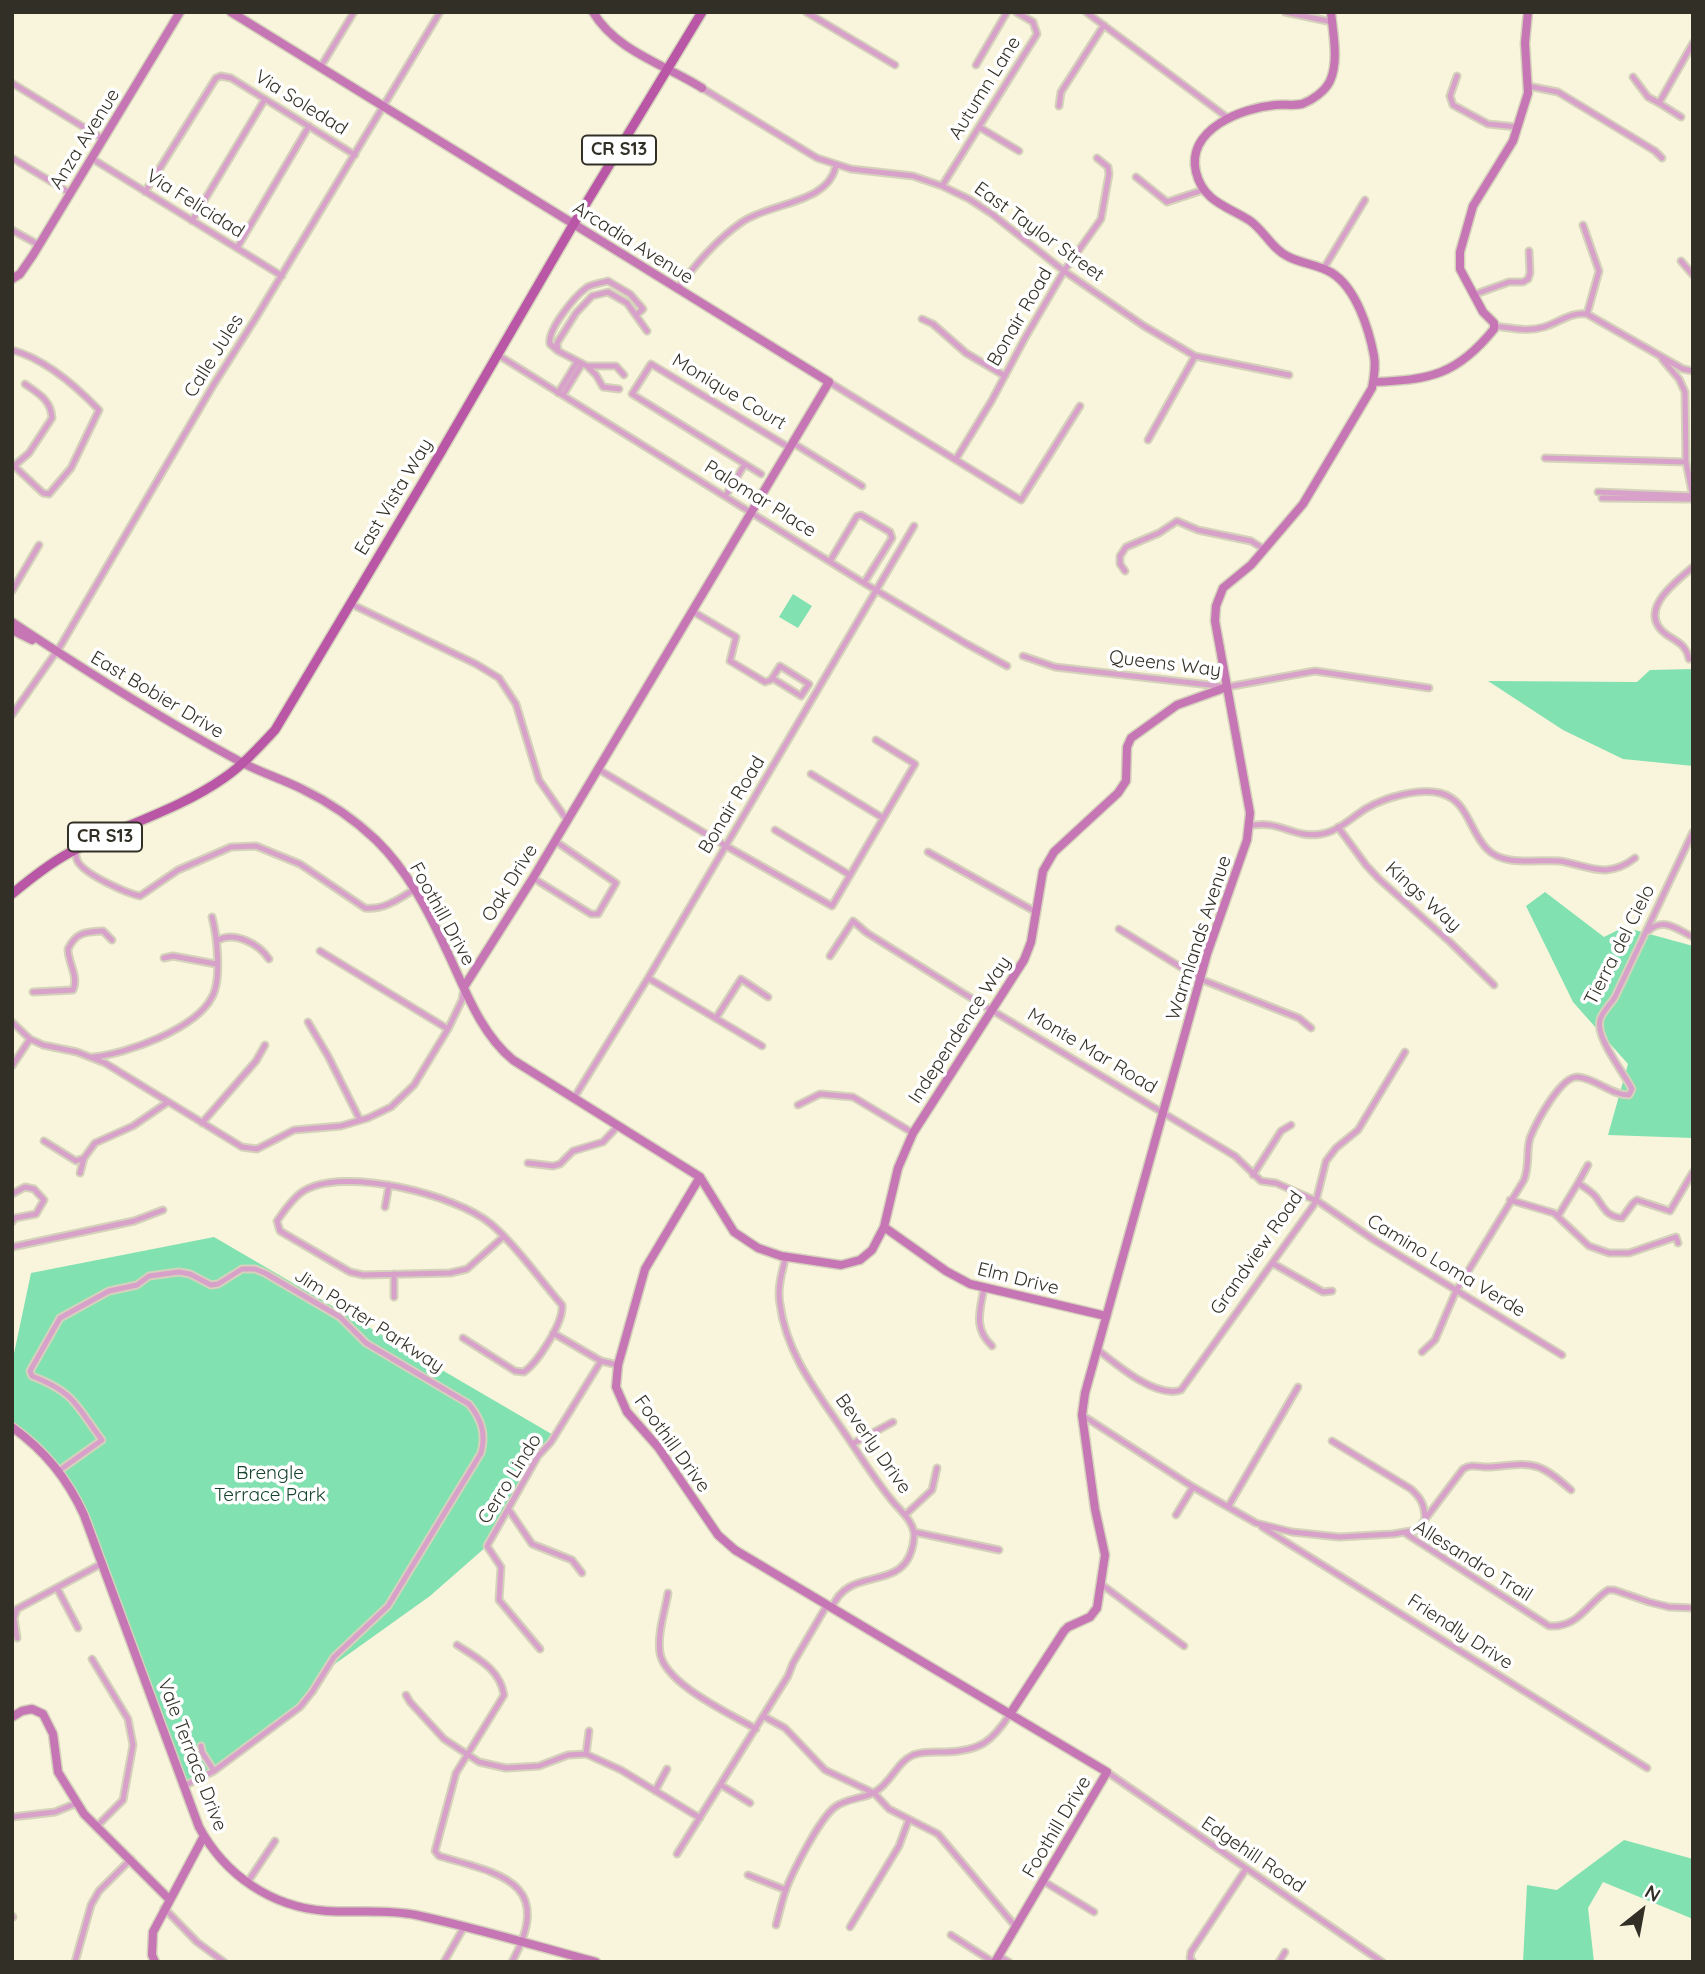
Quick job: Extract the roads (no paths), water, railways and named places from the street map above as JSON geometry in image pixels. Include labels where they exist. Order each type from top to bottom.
[{"type":"main road","name":"East Vista Way","points":[[12,894],[36,874],[75,851],[192,797],[223,778],[254,754],[283,719],[573,225],[702,12]]},
{"type":"street","name":"Anza Avenue","points":[[12,279],[20,274],[38,246],[180,12]]},
{"type":"street","name":"Arcadia Avenue","points":[[231,12],[1021,500],[1080,406]]},
{"type":"street","points":[[320,68],[354,12]]},
{"type":"street","name":"Calle Jules","points":[[12,715],[56,652],[214,384],[440,12]]},
{"type":"street","name":"East Taylor Street","points":[[593,12],[618,39],[667,70],[682,75],[807,153],[835,165],[913,177],[942,186],[969,199],[1064,271],[1144,326],[1195,356],[1289,375]]},
{"type":"street","points":[[806,12],[895,65]]},
{"type":"street","name":"Autumn Lane","points":[[976,65],[1007,12]]},
{"type":"street","name":"Autumn Lane","points":[[942,186],[1037,34],[1033,22],[1016,12]]},
{"type":"street","points":[[1086,12],[1228,118]]},
{"type":"street","points":[[1285,12],[1332,17],[1334,68],[1330,80],[1313,99],[1293,105],[1265,107],[1228,118],[1209,131],[1199,147],[1196,169],[1203,190],[1216,202],[1258,226],[1284,255],[1324,268],[1343,282],[1358,309],[1374,358],[1373,382],[1414,381],[1451,368],[1481,346],[1494,326]]},
{"type":"street","points":[[1528,12],[1525,43],[1528,86],[1513,141],[1468,218],[1460,252],[1460,269],[1473,295],[1494,326],[1527,330],[1571,315],[1587,314],[1683,369],[1693,371]]},
{"type":"street","points":[[1059,106],[1061,92],[1104,26]]},
{"type":"street","points":[[1659,103],[1693,43]]},
{"type":"street","name":"Via Soledad","points":[[145,192],[216,78],[221,76],[231,78],[355,155]]},
{"type":"street","points":[[1457,76],[1450,96],[1453,105],[1488,124],[1517,127]]},
{"type":"street","points":[[1633,77],[1648,97],[1681,117]]},
{"type":"street","points":[[12,83],[103,139]]},
{"type":"street","points":[[1528,86],[1558,92],[1655,150],[1662,158]]},
{"type":"street","points":[[192,220],[265,99]]},
{"type":"street","points":[[237,248],[309,126]]},
{"type":"street","points":[[979,127],[1018,151]]},
{"type":"street","points":[[12,158],[70,193]]},
{"type":"street","name":"Via Felicidad","points":[[91,158],[282,276]]},
{"type":"street","name":"Bonair Road","points":[[956,459],[993,399],[1064,271],[1101,219],[1109,174],[1108,167],[1097,158]]},
{"type":"street","points":[[677,289],[697,263],[730,231],[760,212],[821,191],[832,179],[835,165]]},
{"type":"street","points":[[1136,177],[1167,202],[1203,190]]},
{"type":"street","points":[[1324,268],[1365,200]]},
{"type":"street","points":[[1583,225],[1599,271],[1587,314]]},
{"type":"street","points":[[12,230],[38,246]]},
{"type":"street","points":[[1473,295],[1509,282],[1523,282],[1528,279],[1529,251]]},
{"type":"street","points":[[1681,261],[1693,275]]},
{"type":"street","points":[[619,389],[603,387],[594,371],[550,345],[550,335],[567,308],[588,286],[608,281],[630,294],[643,309],[636,314]]},
{"type":"street","points":[[558,351],[559,340],[576,313],[592,296],[611,293],[628,303],[647,331]]},
{"type":"street","points":[[922,319],[933,324],[966,353],[1005,376]]},
{"type":"street","points":[[12,351],[40,362],[84,394],[99,410],[71,468],[49,494],[43,493],[13,465],[29,453],[52,418],[44,398],[25,384]]},
{"type":"street","points":[[1600,495],[1693,497],[1686,462],[1685,392],[1679,379],[1658,354]]},
{"type":"street","name":"Palomar Place","points":[[498,355],[864,583],[1007,666]]},
{"type":"street","points":[[1148,440],[1195,356]]},
{"type":"street","name":"Monique Court","points":[[745,464],[632,394],[651,363],[862,486]]},
{"type":"street","points":[[582,364],[616,366],[624,375]]},
{"type":"street","points":[[561,394],[582,364]]},
{"type":"street","name":"Oak Drive","points":[[12,1022],[30,1039],[43,1045],[93,1057],[242,1147],[257,1149],[294,1130],[341,1126],[391,1107],[406,1095],[448,1029],[462,1000],[464,987],[533,878],[829,382]]},
{"type":"street","name":"Warmlands Avenue","points":[[776,1926],[786,1890],[831,1810],[843,1802],[874,1793],[907,1758],[916,1754],[950,1752],[983,1745],[998,1734],[1064,1631],[1090,1618],[1097,1608],[1105,1555],[1095,1509],[1082,1415],[1085,1393],[1207,954],[1247,840],[1249,826],[1250,813],[1245,782],[1215,621],[1216,606],[1223,589],[1251,565],[1303,504],[1372,388],[1373,382]]},
{"type":"street","points":[[1545,458],[1686,462]]},
{"type":"street","points":[[726,495],[745,464],[761,474]]},
{"type":"street","points":[[830,561],[857,516],[860,515],[890,532],[892,538],[864,583]]},
{"type":"street","points":[[1125,571],[1120,564],[1120,556],[1126,547],[1177,522],[1198,530],[1251,541],[1264,549]]},
{"type":"street","name":"Bonair Road","points":[[574,1098],[648,978],[914,526]]},
{"type":"street","points":[[12,591],[39,545]]},
{"type":"street","points":[[1689,659],[1684,646],[1662,631],[1656,617],[1662,594],[1693,568]]},
{"type":"street","points":[[351,604],[476,664],[499,678],[516,704],[539,780],[567,820]]},
{"type":"street","points":[[692,611],[736,637],[730,661],[765,682],[772,678],[780,666],[809,684],[801,696],[772,678]]},
{"type":"street","name":"East Bobier Drive","points":[[12,622],[56,652],[243,763]]},
{"type":"street","name":"East Bobier Drive","points":[[12,630],[56,652]]},
{"type":"street","name":"Queens Way","points":[[1023,656],[1055,667],[1227,687],[1315,671],[1429,688]]},
{"type":"street","name":"Independence Way","points":[[884,1227],[898,1168],[913,1133],[1024,960],[1031,942],[1043,871],[1054,852],[1118,793],[1126,781],[1127,747],[1131,738],[1177,705],[1227,687]]},
{"type":"street","points":[[598,769],[832,906],[915,764],[876,740]]},
{"type":"street","name":"Foothill Drive","points":[[243,763],[304,790],[349,817],[385,850],[415,890],[464,987],[492,1038],[503,1052],[700,1177],[645,1269],[618,1365],[616,1387],[621,1402],[658,1447],[718,1535],[735,1550],[1107,1772],[996,1960]]},
{"type":"street","points":[[811,774],[883,818]]},
{"type":"street","points":[[1249,826],[1276,825],[1297,834],[1309,835],[1329,832],[1369,807],[1386,800],[1425,792],[1442,794],[1458,803],[1487,849],[1504,858],[1560,861],[1606,870],[1618,868],[1635,858]]},
{"type":"street","name":"Kings Way","points":[[1338,827],[1379,879],[1494,985]]},
{"type":"street","points":[[775,830],[850,875]]},
{"type":"street","name":"Tierra del Cielo","points":[[1422,1352],[1435,1340],[1456,1291],[1524,1180],[1528,1170],[1529,1140],[1566,1080],[1576,1077],[1591,1080],[1622,1095],[1629,1095],[1632,1089],[1603,1040],[1600,1020],[1615,997],[1693,832]]},
{"type":"street","points":[[533,878],[592,914],[598,914],[616,883],[555,841]]},
{"type":"street","points":[[75,851],[79,864],[90,873],[130,894],[141,896],[186,867],[231,848],[256,846],[300,864],[365,908],[375,909],[389,904],[415,890]]},
{"type":"street","points":[[928,852],[1036,912]]},
{"type":"street","points":[[93,1057],[120,1053],[163,1036],[208,1004],[214,995],[218,940],[212,917]]},
{"type":"street","name":"Monte Mar Road","points":[[830,957],[853,921],[867,933],[1235,1156],[1261,1181],[1276,1183],[1316,1200]]},
{"type":"street","points":[[1646,933],[1656,924],[1664,923],[1693,937]]},
{"type":"street","points":[[1119,929],[1200,979],[1299,1018],[1311,1028]]},
{"type":"street","points":[[33,992],[73,990],[76,985],[75,976],[68,949],[76,936],[103,931],[112,940]]},
{"type":"street","points":[[218,940],[224,937],[251,942],[263,950],[269,959]]},
{"type":"street","points":[[320,951],[448,1029]]},
{"type":"street","points":[[164,958],[173,956],[216,964]]},
{"type":"street","points":[[450,957],[460,969],[474,971]]},
{"type":"street","points":[[648,978],[762,1046]]},
{"type":"street","points":[[716,1018],[741,979],[768,997]]},
{"type":"street","points":[[308,1022],[360,1120]]},
{"type":"street","points":[[12,1066],[30,1039]]},
{"type":"street","points":[[201,1122],[256,1061],[265,1045]]},
{"type":"street","name":"Grandview Road","points":[[1097,1349],[1156,1388],[1167,1392],[1181,1390],[1316,1200],[1326,1161],[1336,1148],[1353,1137],[1405,1052]]},
{"type":"street","points":[[797,1105],[820,1094],[853,1097],[913,1133]]},
{"type":"street","points":[[80,1173],[84,1158],[95,1143],[133,1126],[168,1102]]},
{"type":"street","points":[[1253,1175],[1281,1130],[1291,1125]]},
{"type":"street","points":[[528,1163],[553,1166],[560,1164],[573,1152],[603,1142],[618,1126]]},
{"type":"street","points":[[44,1141],[76,1161],[84,1158]]},
{"type":"street","points":[[1558,1216],[1588,1165]]},
{"type":"street","points":[[1578,1183],[1596,1196],[1603,1210],[1613,1217],[1622,1218],[1637,1200],[1670,1211],[1693,1172]]},
{"type":"street","points":[[700,1177],[734,1232],[758,1248],[786,1256],[841,1265],[860,1260],[872,1250],[884,1227]]},
{"type":"street","points":[[463,1338],[516,1371],[524,1372],[530,1368],[563,1313],[562,1305],[503,1237],[491,1224],[472,1212],[412,1190],[351,1182],[329,1183],[302,1192],[283,1211],[278,1221],[280,1231],[350,1272],[363,1275],[450,1273],[467,1269],[503,1237]]},
{"type":"street","points":[[385,1207],[389,1185]]},
{"type":"street","points":[[12,1194],[25,1186],[34,1189],[44,1200],[36,1214],[15,1218],[12,1222]]},
{"type":"street","name":"Camino Loma Verde","points":[[1316,1200],[1346,1223],[1562,1354]]},
{"type":"street","points":[[1510,1200],[1558,1216],[1589,1245],[1609,1254],[1629,1252],[1676,1237],[1678,1243]]},
{"type":"street","points":[[12,1247],[134,1221],[163,1210]]},
{"type":"street","name":"Elm Drive","points":[[884,1227],[954,1276],[985,1288],[1106,1317]]},
{"type":"street","name":"Beverly Drive","points":[[786,1256],[779,1286],[780,1305],[793,1351],[805,1376],[914,1532]]},
{"type":"street","points":[[1272,1263],[1323,1292],[1332,1292]]},
{"type":"street","name":"Jim Porter Parkway","points":[[60,1470],[102,1440],[74,1400],[60,1389],[32,1376],[30,1371],[60,1318],[109,1291],[137,1285],[149,1276],[179,1272],[211,1285],[218,1284],[242,1269],[255,1269],[265,1273],[340,1317],[358,1338],[470,1405],[478,1415],[484,1441],[481,1453],[388,1606],[334,1657],[313,1692],[300,1707],[214,1770],[183,1787]]},
{"type":"street","points":[[394,1274],[394,1297]]},
{"type":"street","points":[[985,1288],[979,1326],[982,1336],[992,1346]]},
{"type":"street","points":[[553,1333],[601,1361],[618,1365]]},
{"type":"street","name":"Cerro Lindo","points":[[540,1649],[499,1600],[501,1567],[487,1546],[538,1456],[551,1442],[601,1361]]},
{"type":"street","points":[[1228,1507],[1298,1387]]},
{"type":"street","name":"Allesandro Trail","points":[[1082,1415],[1256,1524],[1292,1532],[1339,1537],[1405,1533],[1549,1626],[1561,1627],[1572,1622],[1608,1590],[1670,1607],[1693,1608]]},
{"type":"street","points":[[852,1444],[893,1422]]},
{"type":"street","name":"Vale Terrace Drive","points":[[12,1427],[32,1441],[60,1470],[84,1515],[183,1787],[204,1836],[222,1861],[260,1892],[299,1908],[413,1914],[523,1942],[568,1958],[596,1962]]},
{"type":"street","points":[[1332,1441],[1411,1489],[1421,1498],[1425,1507],[1424,1522]]},
{"type":"street","points":[[1405,1533],[1416,1530],[1424,1522],[1463,1469],[1469,1465],[1535,1465],[1550,1471],[1571,1490]]},
{"type":"street","points":[[905,1516],[932,1490],[937,1468]]},
{"type":"street","points":[[1177,1515],[1194,1487]]},
{"type":"street","points":[[509,1510],[532,1544],[572,1560],[582,1573]]},
{"type":"street","name":"Friendly Drive","points":[[1256,1524],[1647,1768]]},
{"type":"street","points":[[677,1854],[756,1729],[793,1663],[840,1594],[850,1585],[892,1575],[900,1570],[911,1552],[914,1532],[999,1550]]},
{"type":"street","points":[[17,1638],[14,1618],[17,1609],[102,1564]]},
{"type":"street","points":[[1101,1584],[1184,1646]]},
{"type":"street","points":[[57,1588],[78,1628]]},
{"type":"street","points":[[668,1593],[660,1644],[663,1664],[681,1684],[756,1729]]},
{"type":"street","points":[[457,1645],[488,1666],[497,1677],[505,1695],[456,1773],[435,1851],[439,1856],[501,1874],[515,1884],[523,1896],[527,1910],[523,1942],[512,1962]]},
{"type":"street","points":[[92,1659],[128,1719],[132,1745],[123,1800],[97,1826]]},
{"type":"street","points":[[406,1695],[444,1739],[480,1762],[506,1768],[539,1766],[568,1755],[586,1754],[621,1770],[700,1818]]},
{"type":"street","points":[[12,1717],[32,1709],[46,1718],[53,1735],[58,1772],[84,1814],[169,1899]]},
{"type":"street","points":[[763,1716],[785,1728],[825,1770],[874,1793],[889,1809],[921,1824],[944,1840],[1016,1927]]},
{"type":"street","points":[[586,1754],[589,1731]]},
{"type":"street","points":[[201,1746],[214,1770]]},
{"type":"street","points":[[655,1791],[667,1769]]},
{"type":"street","name":"Edgehill Road","points":[[1107,1772],[1382,1962]]},
{"type":"street","points":[[721,1785],[750,1802]]},
{"type":"street","points":[[12,1817],[55,1812],[77,1803]]},
{"type":"street","points":[[850,1927],[899,1846],[909,1819]]},
{"type":"street","points":[[155,1962],[152,1955],[153,1933],[204,1836]]},
{"type":"street","points":[[247,1883],[275,1841]]},
{"type":"street","points":[[75,1962],[91,1905],[99,1892],[131,1860]]},
{"type":"street","points":[[1193,1962],[1190,1958],[1191,1952],[1246,1869]]},
{"type":"street","points":[[748,1875],[786,1890]]},
{"type":"street","points":[[1043,1881],[1094,1912]]},
{"type":"street","points":[[164,1908],[197,1942],[224,1962]]},
{"type":"street","points":[[444,1962],[464,1927]]},
{"type":"street","points":[[951,1934],[996,1960],[1009,1962]]},
{"type":"street","points":[[1279,1962],[1285,1952]]},
{"type":"park label","name":"Brengle Terrace Park","points":[[270,1484]]}]
